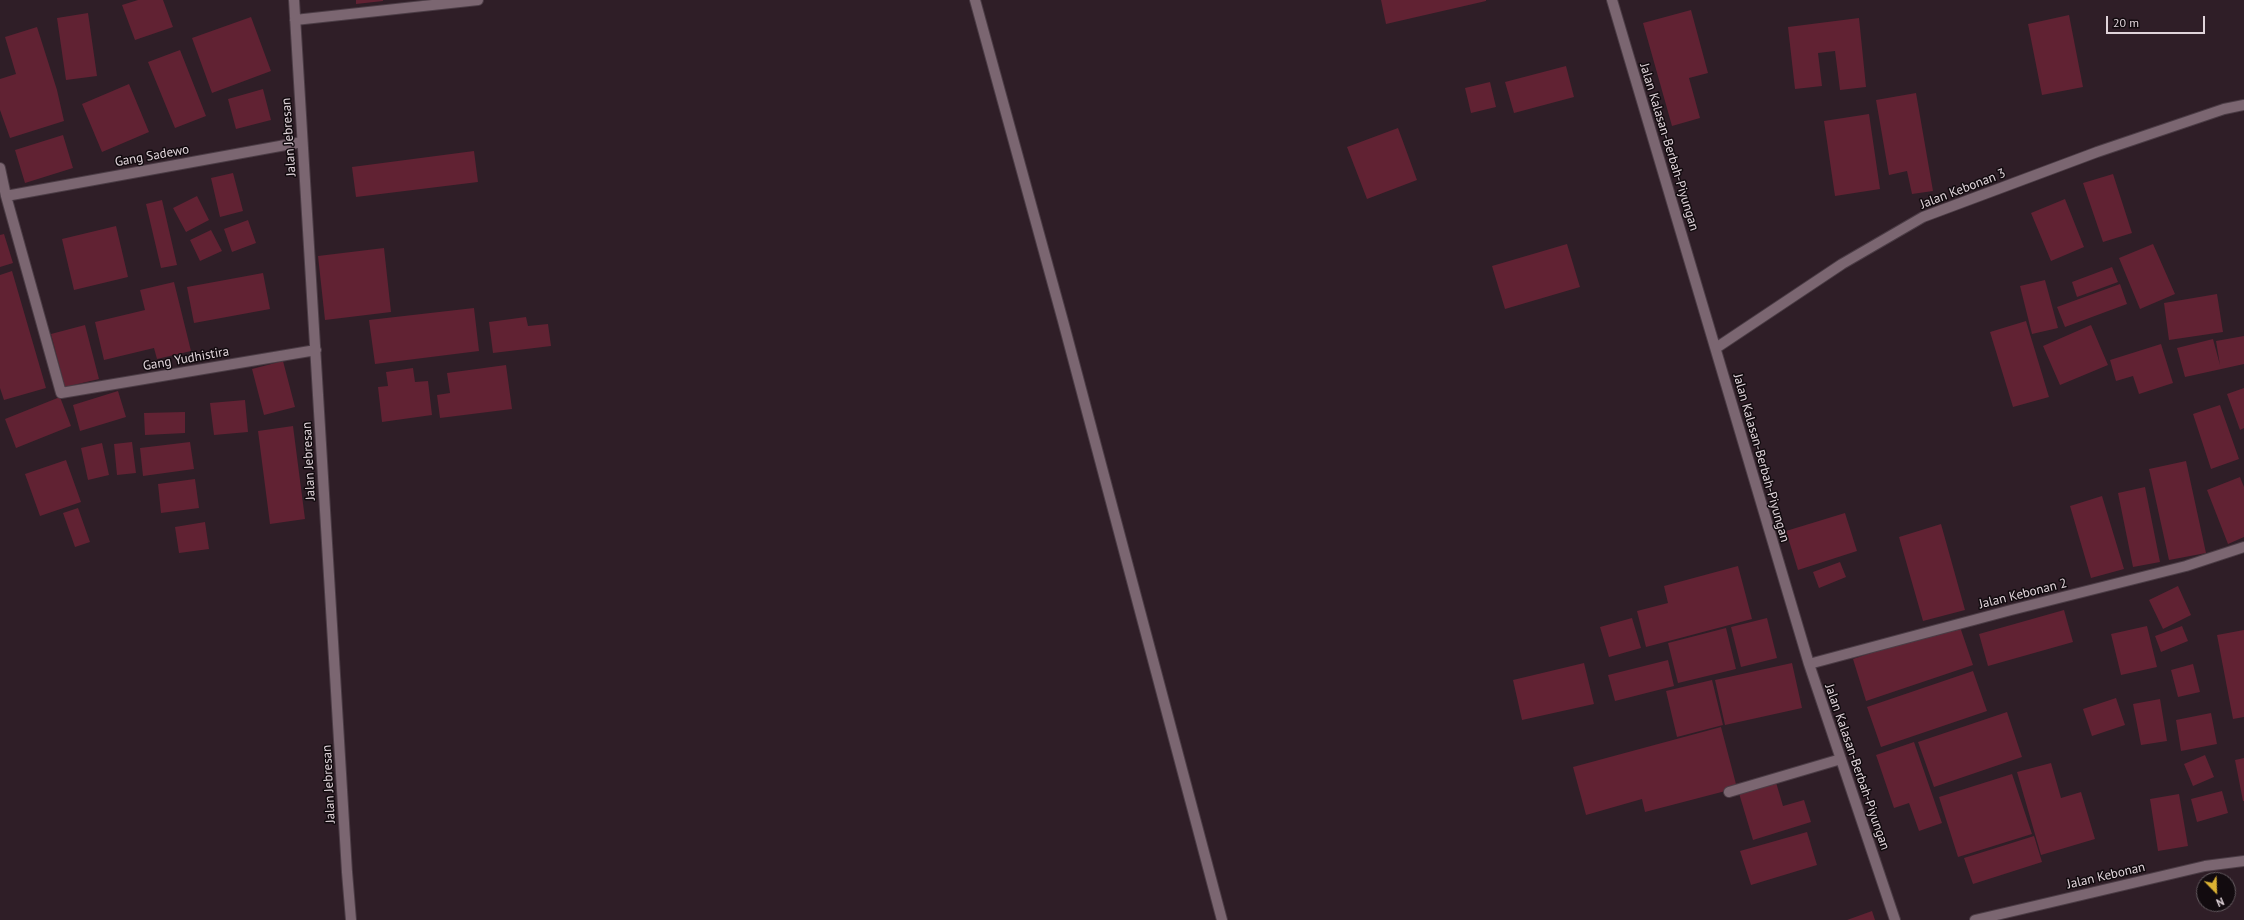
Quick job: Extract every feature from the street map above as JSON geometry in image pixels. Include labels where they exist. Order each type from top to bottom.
[{"type":"street","name":"Jalan Jebresan","points":[[294,0],[345,849],[352,920]]},
{"type":"street","points":[[295,20],[478,0]]},
{"type":"street","points":[[975,0],[1064,321],[1222,920]]},
{"type":"street","name":"Jalan Kalasan-Berbah-Piyungan","points":[[1612,0],[1809,664],[1895,920]]},
{"type":"street","name":"Jalan Kebonan 3","points":[[1716,348],[1842,264],[1923,217],[2097,152],[2224,110],[2244,105]]},
{"type":"street","name":"Gang Sadewo","points":[[6,196],[302,142]]},
{"type":"street","points":[[0,168],[6,196]]},
{"type":"street","name":"Gang Yudhistira","points":[[6,196],[61,393],[316,350]]},
{"type":"street","name":"Jalan Kebonan 2","points":[[1809,664],[2010,610],[2186,566],[2244,547]]},
{"type":"street","points":[[1729,792],[1841,759]]},
{"type":"street","name":"Jalan Kebonan","points":[[1975,920],[2205,866],[2244,861]]},
{"type":"building","points":[[138,0],[163,0],[173,27],[135,40],[122,5]]},
{"type":"building","points":[[356,0],[383,0],[383,1],[356,4]]},
{"type":"building","points":[[1381,0],[1486,0],[1486,1],[1386,24]]},
{"type":"building","points":[[1691,10],[1708,73],[1689,78],[1700,118],[1672,126],[1643,23]]},
{"type":"building","points":[[88,13],[97,76],[66,80],[57,18]]},
{"type":"building","points":[[2069,15],[2083,87],[2042,95],[2028,24]]},
{"type":"building","points":[[251,17],[271,71],[212,93],[192,38]]},
{"type":"building","points":[[1859,18],[1866,87],[1840,90],[1835,51],[1818,53],[1822,86],[1795,89],[1788,27]]},
{"type":"building","points":[[37,27],[57,90],[64,121],[10,138],[0,110],[0,79],[16,74],[5,37]]},
{"type":"building","points":[[180,50],[206,116],[175,128],[148,62]]},
{"type":"building","points":[[1566,66],[1574,97],[1514,113],[1505,82]]},
{"type":"building","points":[[1490,82],[1496,107],[1471,113],[1465,88]]},
{"type":"building","points":[[129,84],[149,132],[102,152],[82,104]]},
{"type":"building","points":[[263,89],[271,120],[236,129],[228,99]]},
{"type":"building","points":[[1916,93],[1933,191],[1912,194],[1907,171],[1889,175],[1876,100]]},
{"type":"building","points":[[1869,114],[1880,189],[1835,196],[1824,121]]},
{"type":"building","points":[[1398,128],[1417,180],[1367,199],[1347,147]]},
{"type":"building","points":[[63,135],[73,168],[25,183],[15,150]]},
{"type":"building","points":[[474,151],[478,182],[356,197],[352,167]]},
{"type":"building","points":[[233,173],[243,211],[220,217],[211,178]]},
{"type":"building","points":[[2113,174],[2132,233],[2103,242],[2083,183]]},
{"type":"building","points":[[197,196],[209,220],[186,232],[173,208]]},
{"type":"building","points":[[2065,199],[2084,247],[2051,261],[2031,213]]},
{"type":"building","points":[[162,200],[177,265],[161,268],[146,204]]},
{"type":"building","points":[[248,220],[256,243],[232,252],[224,229]]},
{"type":"building","points":[[116,226],[128,277],[74,290],[62,239]]},
{"type":"building","points":[[211,230],[222,251],[200,261],[190,240]]},
{"type":"building","points":[[4,234],[13,263],[0,267],[0,235]]},
{"type":"building","points":[[1567,244],[1580,287],[1505,309],[1492,266]]},
{"type":"building","points":[[2153,244],[2175,294],[2140,309],[2119,258]]},
{"type":"building","points":[[384,248],[391,312],[325,320],[318,256]]},
{"type":"building","points":[[2112,267],[2118,282],[2077,297],[2072,282]]},
{"type":"building","points":[[12,271],[46,388],[4,400],[0,388],[0,275]]},
{"type":"building","points":[[263,273],[270,309],[194,323],[187,287]]},
{"type":"building","points":[[2045,280],[2058,328],[2032,334],[2020,286]]},
{"type":"building","points":[[174,282],[191,351],[157,359],[154,348],[104,360],[95,322],[145,310],[140,290]]},
{"type":"building","points":[[2120,284],[2127,304],[2065,327],[2057,307]]},
{"type":"building","points":[[2217,294],[2223,332],[2169,340],[2164,303]]},
{"type":"building","points":[[474,308],[479,351],[375,364],[369,320]]},
{"type":"building","points":[[526,317],[528,326],[548,324],[551,346],[493,353],[489,322]]},
{"type":"building","points":[[2026,321],[2049,397],[2013,407],[1990,332]]},
{"type":"building","points":[[85,325],[99,379],[65,387],[51,334]]},
{"type":"building","points":[[2091,325],[2108,365],[2060,385],[2043,346]]},
{"type":"building","points":[[2244,336],[2244,364],[2185,377],[2177,348],[2213,339],[2220,365],[2216,341]]},
{"type":"building","points":[[2161,344],[2173,383],[2139,394],[2133,376],[2116,381],[2110,360]]},
{"type":"building","points":[[283,361],[295,407],[264,415],[252,369]]},
{"type":"building","points":[[506,365],[512,409],[440,418],[437,395],[450,393],[447,373]]},
{"type":"building","points":[[413,368],[415,382],[428,381],[432,415],[382,422],[378,387],[388,386],[386,372]]},
{"type":"building","points":[[2244,388],[2244,428],[2240,430],[2227,394]]},
{"type":"building","points":[[118,391],[126,417],[80,431],[73,405]]},
{"type":"building","points":[[60,397],[71,426],[16,448],[5,419]]},
{"type":"building","points":[[245,400],[248,432],[214,435],[210,403]]},
{"type":"building","points":[[2220,405],[2239,459],[2211,469],[2193,414]]},
{"type":"building","points":[[185,412],[185,433],[145,435],[144,413]]},
{"type":"building","points":[[293,426],[305,519],[270,524],[258,431]]},
{"type":"building","points":[[132,442],[136,473],[117,475],[114,444]]},
{"type":"building","points":[[190,442],[194,469],[143,476],[140,448]]},
{"type":"building","points":[[102,443],[109,475],[88,480],[81,448]]},
{"type":"building","points":[[66,460],[81,502],[40,516],[25,474]]},
{"type":"building","points":[[2186,461],[2206,553],[2169,560],[2149,469]]},
{"type":"building","points":[[2240,477],[2244,487],[2244,537],[2228,544],[2207,490]]},
{"type":"building","points":[[195,479],[199,508],[161,513],[158,484]]},
{"type":"building","points":[[2145,487],[2160,562],[2133,567],[2118,493]]},
{"type":"building","points":[[2102,496],[2124,569],[2091,578],[2070,506]]},
{"type":"building","points":[[78,508],[90,542],[75,547],[63,513]]},
{"type":"building","points":[[1845,513],[1857,551],[1798,570],[1786,531]]},
{"type":"building","points":[[205,522],[209,549],[179,553],[175,527]]},
{"type":"building","points":[[1941,524],[1965,610],[1923,621],[1899,537]]},
{"type":"building","points":[[1840,562],[1846,577],[1819,588],[1813,572]]},
{"type":"building","points":[[1738,566],[1752,619],[1646,647],[1637,611],[1668,603],[1664,586]]},
{"type":"building","points":[[2178,586],[2191,615],[2163,629],[2149,600]]},
{"type":"building","points":[[2064,610],[2073,642],[1988,666],[1979,634]]},
{"type":"building","points":[[1632,618],[1641,648],[1609,657],[1600,627]]},
{"type":"building","points":[[1767,618],[1777,658],[1741,667],[1731,627]]},
{"type":"building","points":[[1959,624],[1973,665],[1866,701],[1853,659]]},
{"type":"building","points":[[2147,626],[2157,667],[2121,675],[2111,634]]},
{"type":"building","points":[[2182,626],[2188,641],[2161,652],[2155,636]]},
{"type":"building","points":[[1726,628],[1736,669],[1678,683],[1668,643]]},
{"type":"building","points":[[2244,630],[2244,717],[2233,719],[2217,635]]},
{"type":"building","points":[[1668,660],[1674,686],[1615,701],[1608,675]]},
{"type":"building","points":[[1584,663],[1594,704],[1522,720],[1513,680]]},
{"type":"building","points":[[1792,663],[1802,708],[1725,725],[1715,680]]},
{"type":"building","points":[[2193,664],[2200,692],[2178,697],[2171,670]]},
{"type":"building","points":[[1973,671],[1987,711],[1881,747],[1867,707]]},
{"type":"building","points":[[1712,680],[1723,725],[1677,737],[1666,691]]},
{"type":"building","points":[[2116,698],[2125,725],[2092,736],[2083,709]]},
{"type":"building","points":[[2160,699],[2167,741],[2141,745],[2133,704]]},
{"type":"building","points":[[2007,712],[2022,757],[1934,787],[1918,742]]},
{"type":"building","points":[[2211,713],[2217,744],[2181,751],[2176,720]]},
{"type":"building","points":[[1721,727],[1737,788],[1645,812],[1642,799],[1586,815],[1573,767]]},
{"type":"building","points":[[1914,742],[1942,823],[1919,831],[1909,803],[1894,808],[1876,755]]},
{"type":"building","points":[[2205,755],[2214,777],[2193,786],[2184,764]]},
{"type":"building","points":[[2244,758],[2244,801],[2243,801],[2235,760]]},
{"type":"building","points":[[2051,763],[2061,798],[2081,792],[2095,839],[2041,855],[2017,772]]},
{"type":"building","points":[[2012,774],[2032,834],[1958,857],[1939,797]]},
{"type":"building","points":[[1775,779],[1783,806],[1804,800],[1811,822],[1753,840],[1738,790]]},
{"type":"building","points":[[2222,791],[2228,813],[2197,822],[2191,799]]},
{"type":"building","points":[[2179,794],[2188,846],[2158,851],[2150,799]]},
{"type":"building","points":[[1807,832],[1817,865],[1751,885],[1740,851]]},
{"type":"building","points":[[2034,836],[2042,862],[1973,884],[1964,858]]},
{"type":"building","points":[[1872,911],[1875,920],[1847,920]]}]
